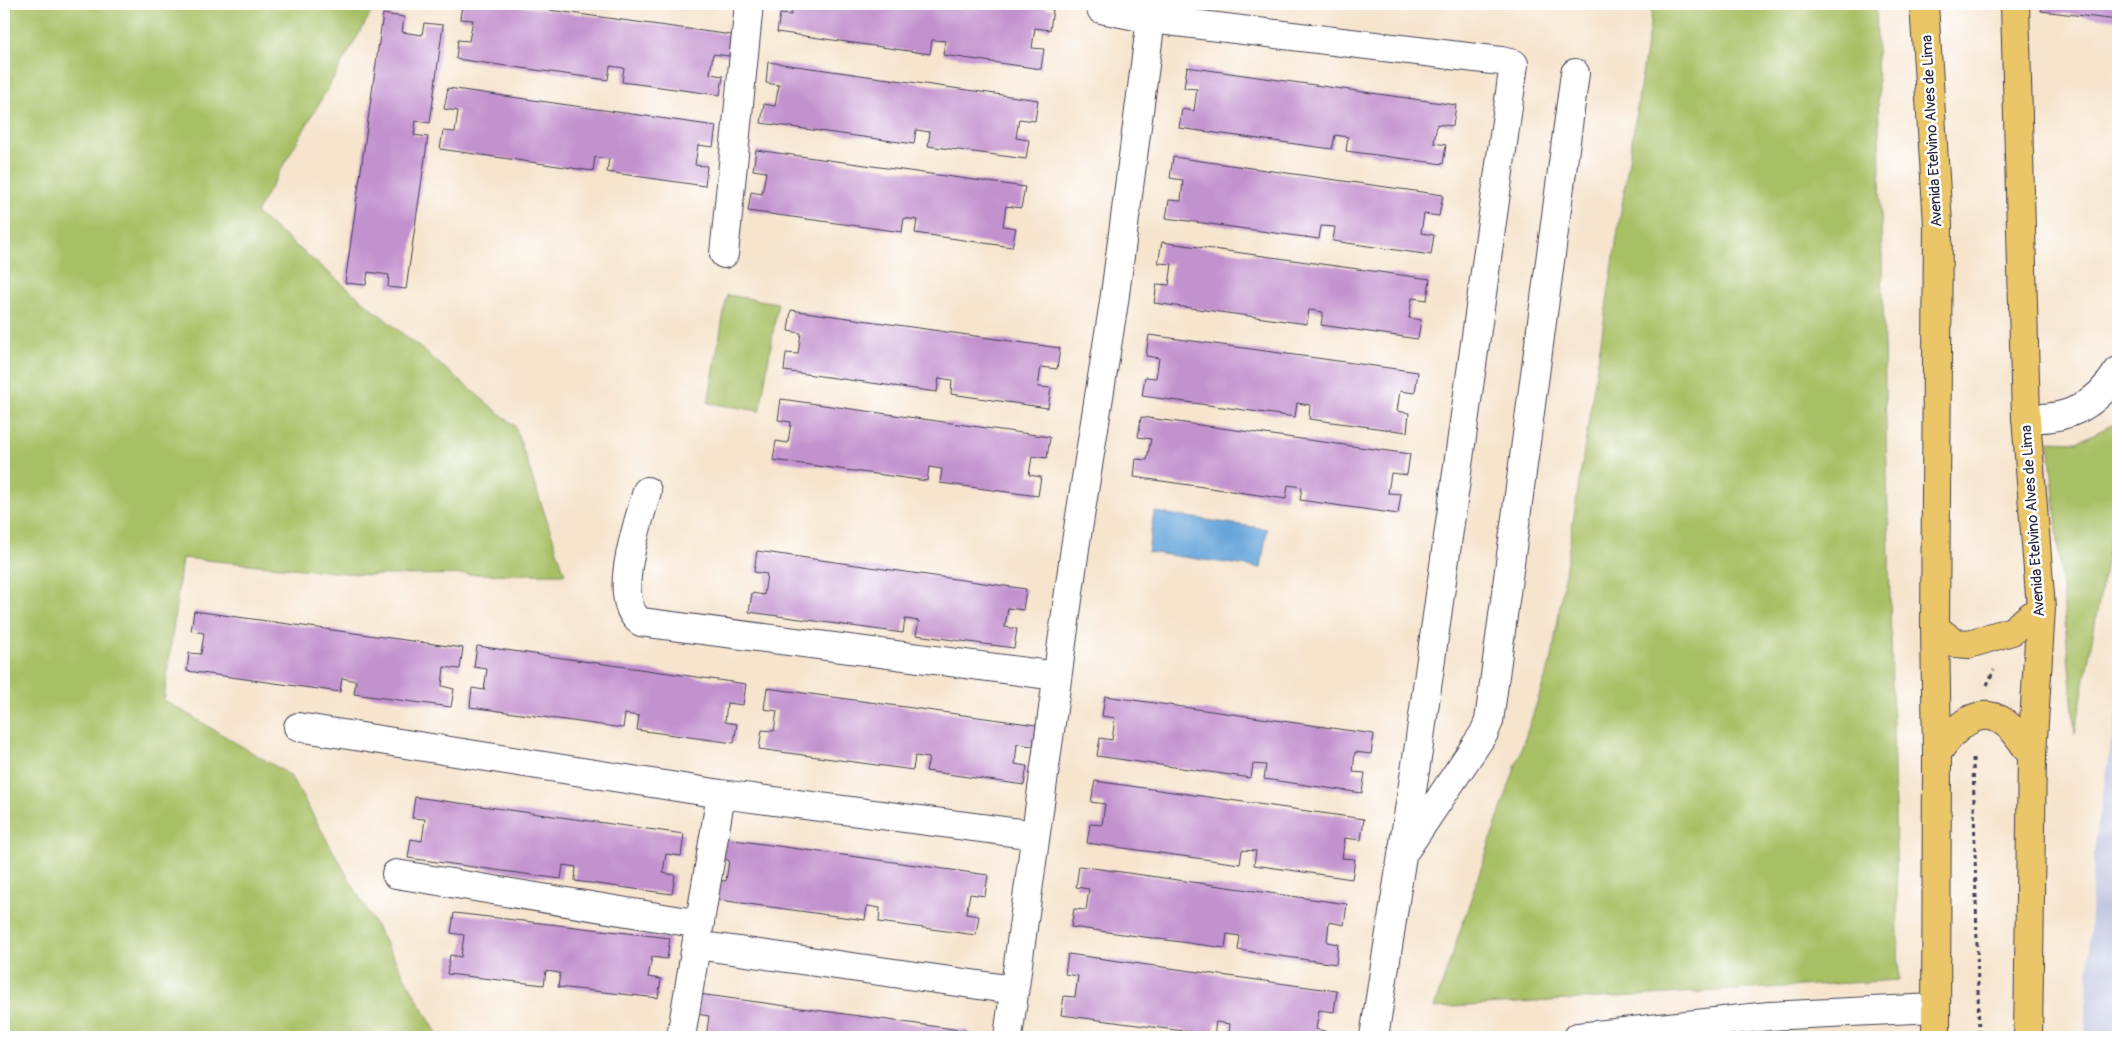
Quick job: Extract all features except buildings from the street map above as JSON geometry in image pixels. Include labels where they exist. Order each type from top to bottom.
[{"type":"main road","name":"Avenida Etelvino Alves de Lima","points":[[1924,4],[1938,224],[1935,628],[1937,753],[1936,1037]]},
{"type":"main road","name":"Avenida Etelvino Alves de Lima","points":[[2014,4],[2026,418],[2041,608],[2032,755],[2028,1037]]},
{"type":"main road","points":[[1935,628],[1955,643],[1968,644],[2012,631],[2041,608]]},
{"type":"main road","points":[[1937,753],[1959,725],[1972,718],[1992,716],[2010,726],[2032,755]]},
{"type":"street","points":[[724,254],[749,4]]},
{"type":"street","points":[[1101,9],[1151,19],[1514,64],[1402,854],[1374,1037]]},
{"type":"street","points":[[1008,1037],[1075,548],[1114,302],[1151,19]]},
{"type":"street","points":[[1402,854],[1484,733],[1489,721],[1575,73]]},
{"type":"street","points":[[2026,418],[2064,414],[2082,407],[2095,400],[2118,371]]},
{"type":"street","points":[[647,491],[626,574],[626,594],[630,612],[641,622],[1057,676]]},
{"type":"street","points":[[298,727],[721,794],[1035,835]]},
{"type":"street","points":[[681,1037],[721,794]]},
{"type":"street","points":[[396,874],[698,935],[1014,990]]},
{"type":"street","points":[[1578,1037],[1769,1016],[1935,1008]]},
{"type":"path","points":[[1979,1037],[1972,718],[2012,631]]},
{"type":"shaded area","points":[[2118,702],[2118,1037],[2085,1037],[2094,850]]},
{"type":"green space","points":[[4,4],[376,4],[256,213],[515,426],[565,574],[368,575],[182,558],[164,700],[290,775],[439,1037],[4,1037]]},
{"type":"green space","points":[[1653,4],[1876,4],[1899,980],[1434,1008],[1552,658]]},
{"type":"green space","points":[[727,295],[778,303],[760,411],[708,403]]},
{"type":"green space","points":[[2118,422],[2118,496],[2075,734],[2049,441],[2077,442]]},
{"type":"water","points":[[1154,512],[1267,529],[1261,568],[1148,552]]}]
